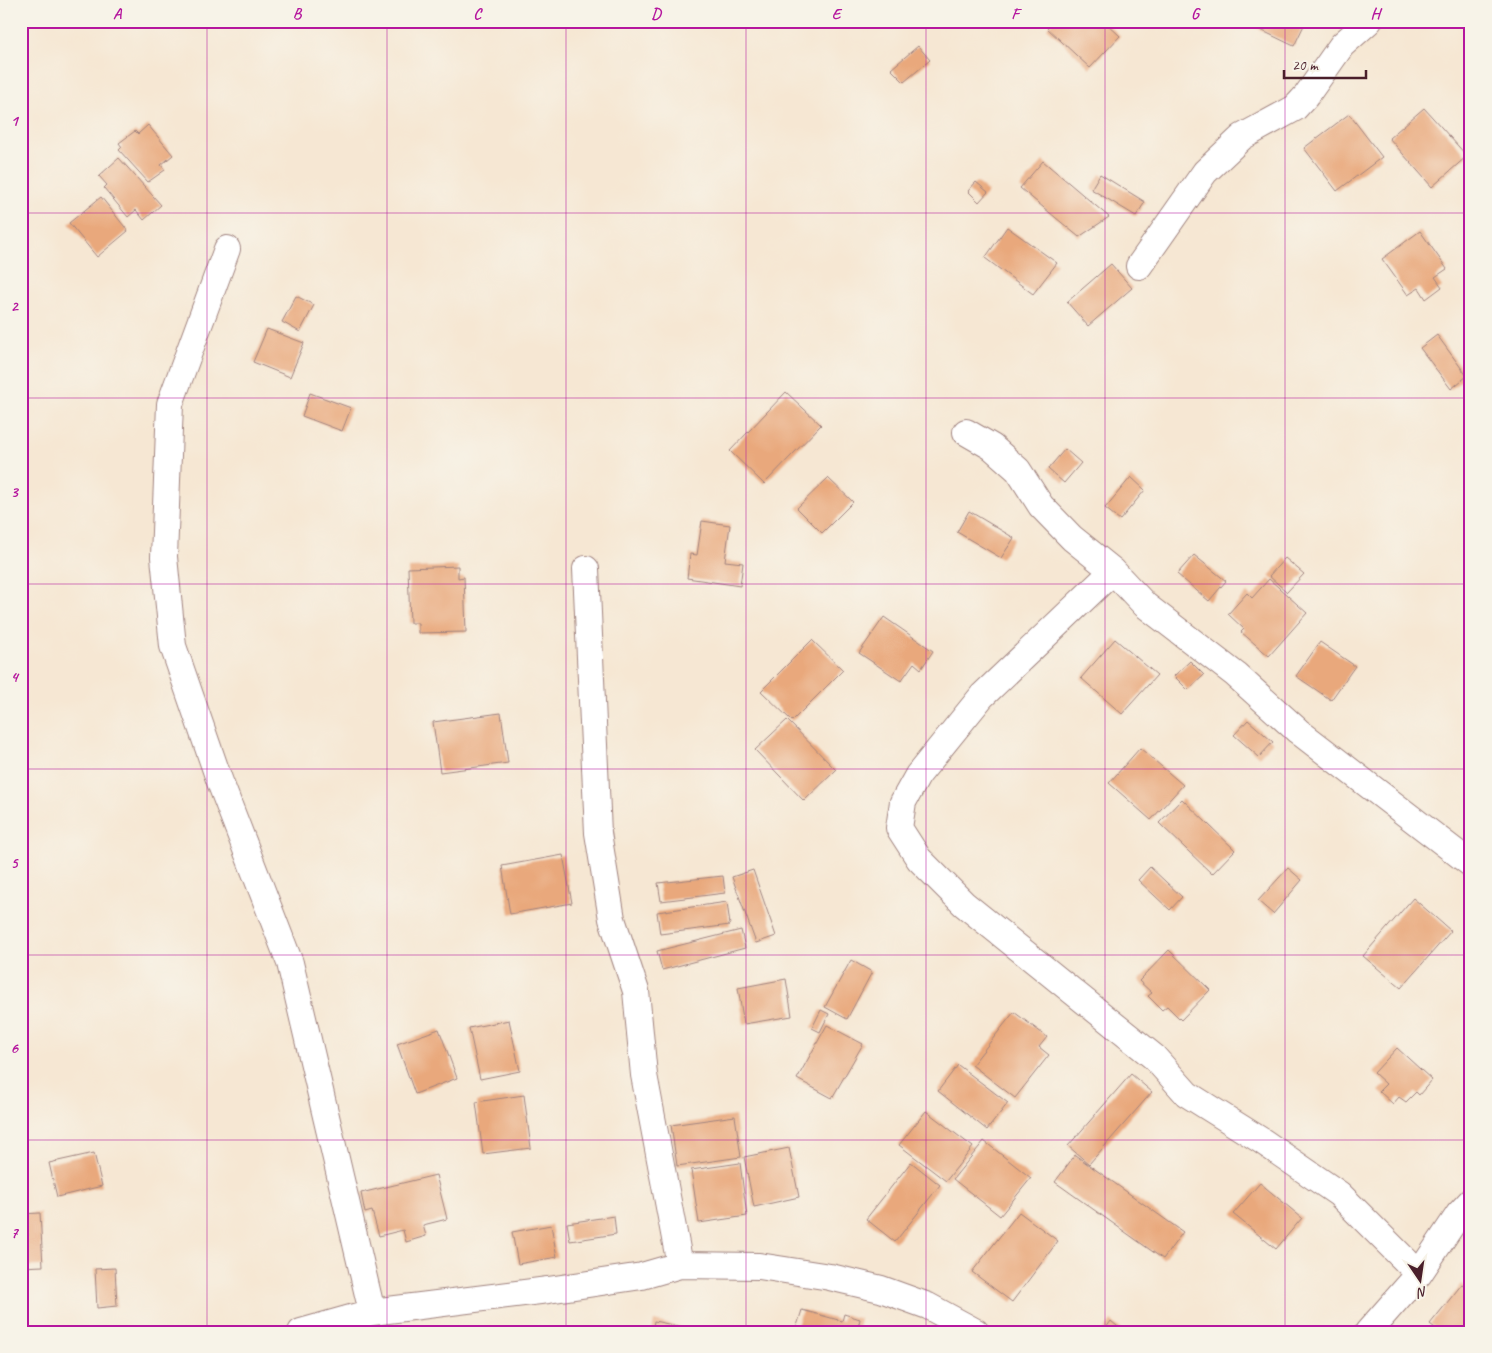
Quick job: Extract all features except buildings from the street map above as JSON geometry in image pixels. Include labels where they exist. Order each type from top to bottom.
[{"type":"street","points":[[1139,266],[1205,172],[1242,137],[1295,108],[1306,96],[1342,45],[1369,21]]},
{"type":"street","points":[[227,250],[170,404],[164,557],[173,646],[220,782],[290,963],[372,1312]]},
{"type":"street","points":[[966,432],[992,447],[1018,470],[1041,506],[1072,538],[1113,571],[1145,605],[1236,675],[1298,731],[1471,864]]},
{"type":"street","points":[[586,569],[598,833],[612,919],[636,992],[644,1075],[680,1265]]},
{"type":"street","points":[[1113,571],[982,696],[918,775],[903,802],[899,828],[919,858],[964,904],[1154,1057],[1187,1094],[1262,1141],[1339,1194],[1419,1274]]},
{"type":"street","points":[[1368,1332],[1419,1274],[1459,1214],[1471,1201]]},
{"type":"street","points":[[301,1332],[372,1312],[548,1290],[633,1277],[680,1265],[759,1266],[830,1277],[882,1289],[928,1306],[976,1332]]},
{"type":"street","points":[[928,1306],[934,1332]]}]
